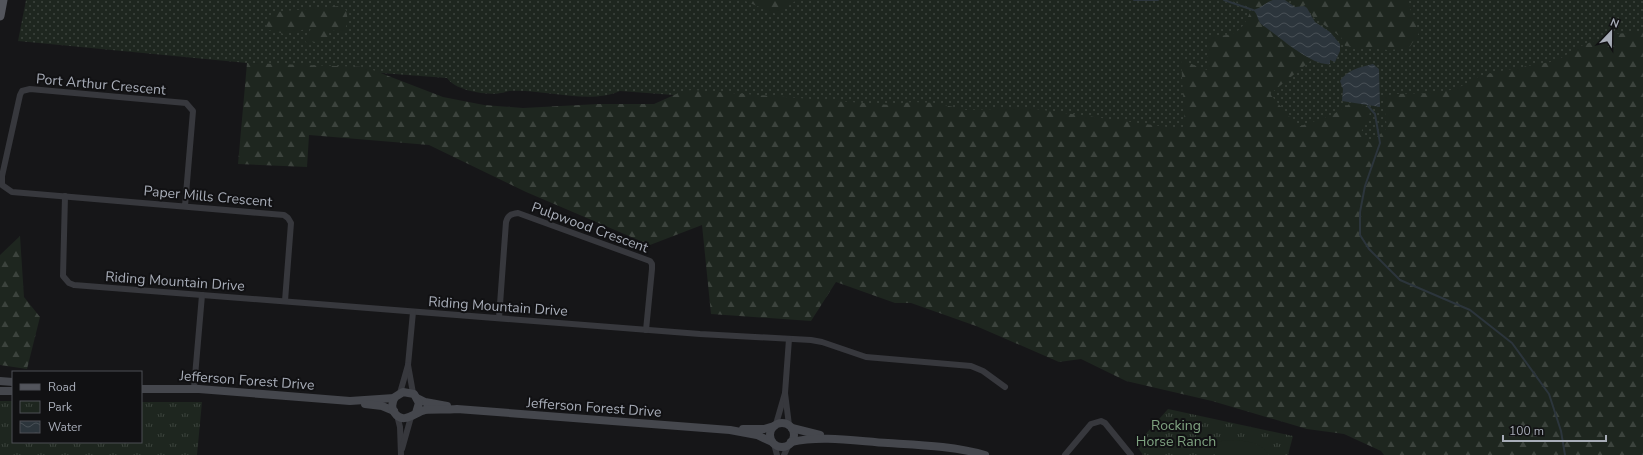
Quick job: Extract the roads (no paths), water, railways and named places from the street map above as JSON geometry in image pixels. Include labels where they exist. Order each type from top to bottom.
[{"type":"main road","points":[[0,16],[3,0]]},
{"type":"street","name":"Port Arthur Crescent","points":[[65,196],[12,192],[2,184],[2,176],[18,99],[22,91],[26,90],[186,103],[191,106],[193,111],[185,206]]},
{"type":"street","name":"Paper Mills Crescent","points":[[65,196],[277,213],[288,218],[290,229],[285,301]]},
{"type":"street","name":"Riding Mountain Drive","points":[[65,196],[64,276],[69,283],[74,285],[646,330],[822,342],[866,357],[972,366],[983,371],[1005,387]]},
{"type":"street","name":"Pulpwood Crescent","points":[[499,318],[506,222],[508,217],[512,214],[518,213],[650,261],[652,269],[646,330]]},
{"type":"street","points":[[194,388],[202,295]]},
{"type":"street","points":[[402,452],[400,444],[400,427],[392,404],[397,395],[408,365],[413,312]]},
{"type":"street","points":[[784,455],[794,436],[790,427],[785,393],[789,339]]},
{"type":"street","points":[[402,452],[414,415],[419,406],[415,396],[408,365]]},
{"type":"street","points":[[0,381],[12,382]]},
{"type":"street","name":"Jefferson Forest Drive","points":[[142,389],[194,388],[350,401],[382,406],[395,413]]},
{"type":"street","points":[[0,390],[12,391]]},
{"type":"street","points":[[397,395],[406,391],[415,396]]},
{"type":"street","points":[[776,455],[770,435],[775,425],[785,393]]},
{"type":"street","name":"Jefferson Forest Drive","points":[[350,401],[397,395]]},
{"type":"street","name":"Jefferson Forest Drive","points":[[415,396],[425,402],[457,409]]},
{"type":"street","name":"Jefferson Forest Drive","points":[[414,415],[425,410],[457,409],[730,430],[764,429],[775,425]]},
{"type":"street","points":[[395,413],[403,418],[414,415]]},
{"type":"street","points":[[1065,455],[1091,424],[1101,421],[1105,423],[1131,455]]},
{"type":"street","points":[[775,425],[783,423],[790,427],[832,439]]},
{"type":"street","name":"Jefferson Forest Drive","points":[[730,430],[757,436],[773,443]]},
{"type":"street","points":[[773,443],[782,446],[804,440],[832,439],[944,447],[985,455]]},
{"type":"water","points":[[1273,0],[1285,0],[1295,7],[1304,6],[1307,8],[1315,22],[1330,32],[1340,44],[1340,51],[1335,62],[1330,60],[1330,64],[1322,64],[1304,55],[1261,24],[1253,10]]},
{"type":"water","points":[[1373,64],[1379,69],[1380,107],[1342,101],[1343,89],[1340,81],[1343,77],[1363,66]]},
{"type":"waterway","points":[[1134,0],[1158,0]]},
{"type":"waterway","points":[[1224,0],[1253,10]]},
{"type":"waterway","points":[[1368,106],[1375,114],[1380,143],[1365,186],[1360,212],[1360,235],[1369,249],[1400,280],[1470,310],[1512,343],[1549,394],[1561,431],[1565,455]]},
{"type":"park label","name":"Rocking Horse Ranch","points":[[1176,434]]}]
